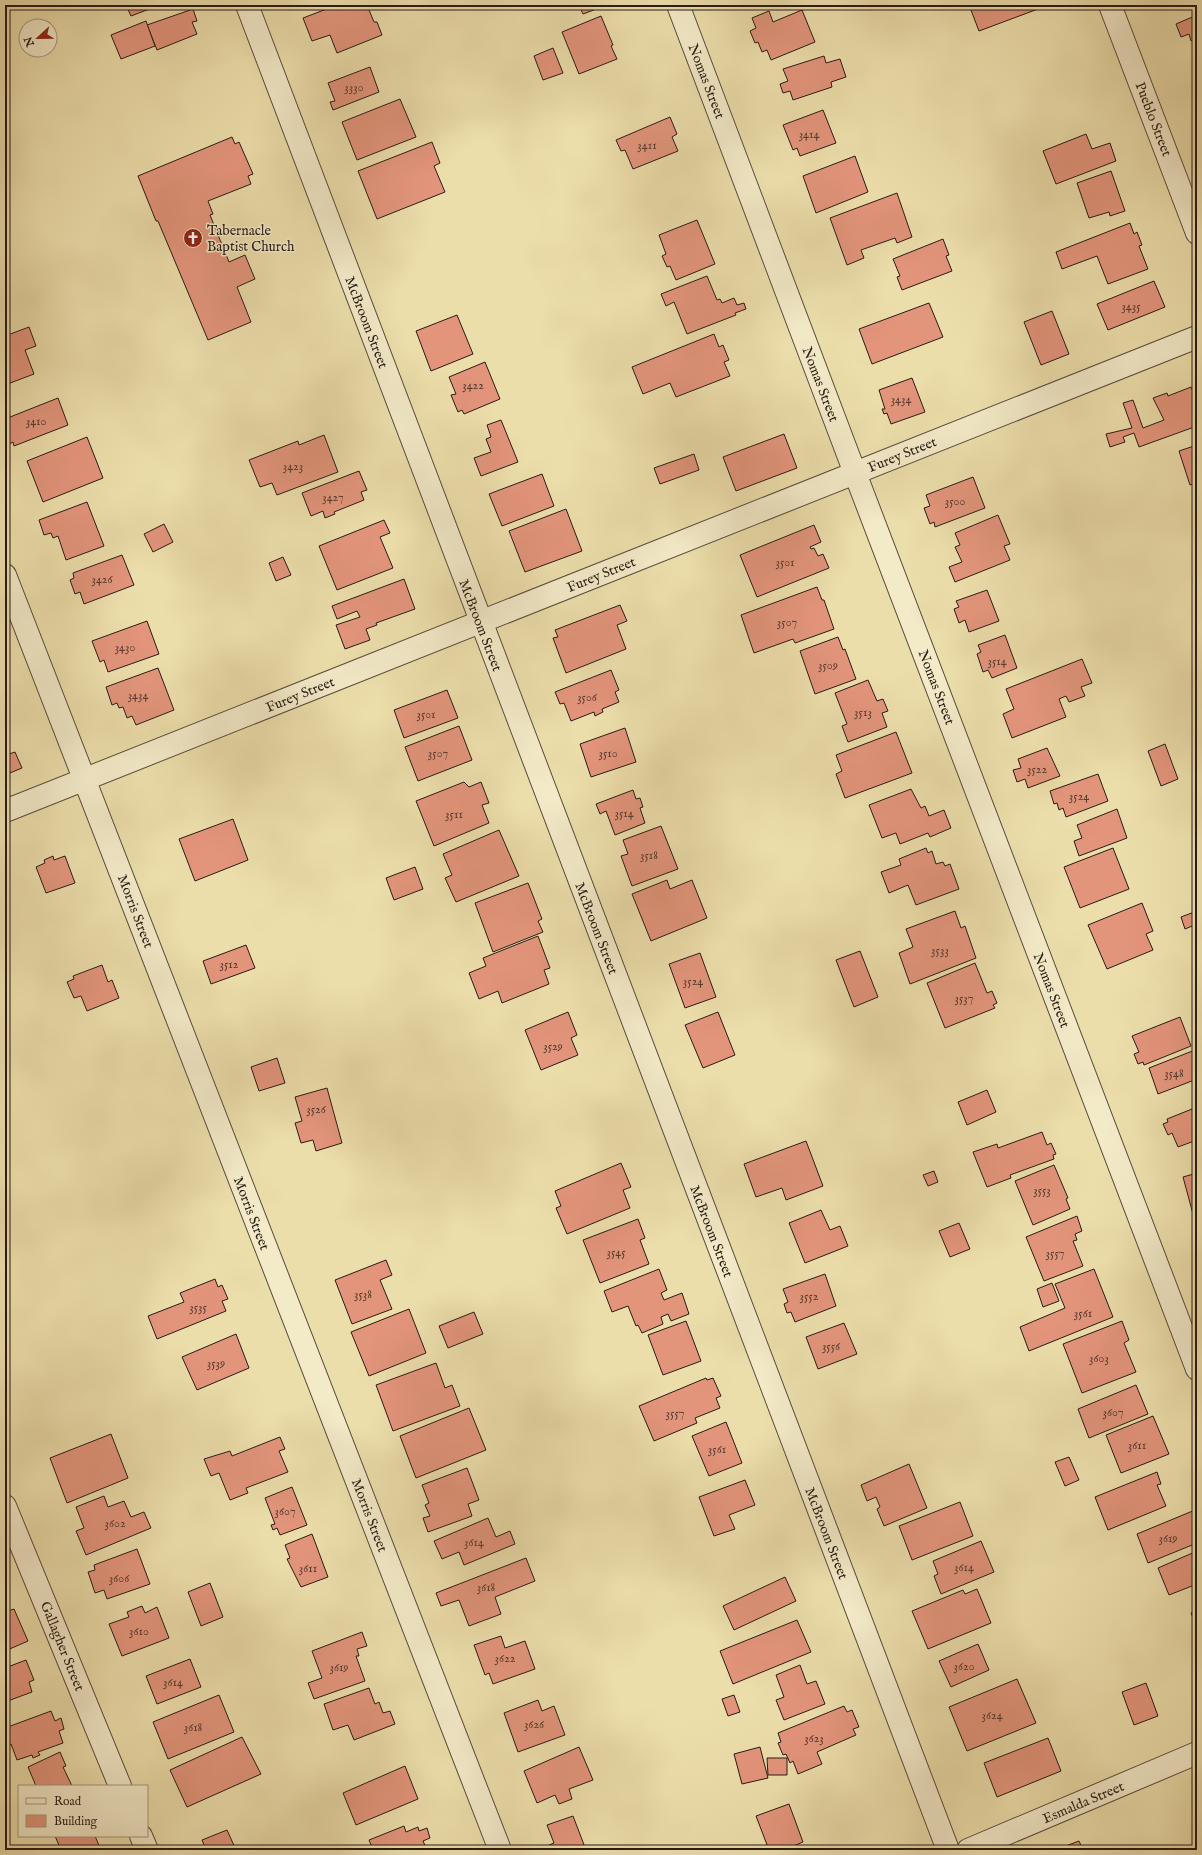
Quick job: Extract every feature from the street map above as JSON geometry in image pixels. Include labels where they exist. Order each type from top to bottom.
[{"type":"street","name":"McBroom Street","points":[[247,5],[480,622],[948,1850]]},
{"type":"street","name":"Nomas Street","points":[[678,5],[1197,1369]]},
{"type":"street","name":"Pueblo Street","points":[[1110,5],[1197,234]]},
{"type":"street","name":"Furey Street","points":[[5,812],[1197,336]]},
{"type":"street","name":"Morris Street","points":[[5,576],[500,1850]]},
{"type":"street","name":"Gallagher Street","points":[[5,1506],[120,1785]]},
{"type":"street","name":"Esmalda Street","points":[[968,1850],[1197,1753]]},
{"type":"street","points":[[141,1837],[147,1850]]},
{"type":"building","points":[[126,5],[160,5],[131,16]]},
{"type":"building","points":[[337,5],[367,5],[374,22],[377,22],[382,35],[337,53],[330,35],[312,41],[303,18]]},
{"type":"building","points":[[579,5],[607,5],[583,14]]},
{"type":"building","points":[[969,5],[1046,5],[1046,6],[979,31]]},
{"type":"building","points":[[193,9],[197,21],[192,22],[197,34],[157,50],[147,25]]},
{"type":"building","points":[[802,10],[815,42],[771,60],[767,50],[762,52],[758,42],[755,43],[750,31],[756,28],[752,18],[769,11],[773,22]]},
{"type":"building","points":[[1197,15],[1197,41],[1196,39],[1191,41],[1189,34],[1181,37],[1176,24]]},
{"type":"building","points":[[601,16],[617,59],[579,74],[562,32]]},
{"type":"building","points":[[146,21],[155,46],[121,59],[111,35]]},
{"type":"building","points":[[553,48],[563,73],[543,80],[534,56]]},
{"type":"building","points":[[824,56],[826,63],[840,59],[846,77],[831,82],[832,87],[793,100],[790,91],[783,93],[780,84],[788,81],[783,69]]},
{"type":"building","points":[[370,67],[379,92],[333,110],[330,102],[335,101],[328,83]]},
{"type":"building","points":[[400,99],[416,137],[357,160],[342,122]]},
{"type":"building","points":[[823,110],[836,143],[800,156],[797,148],[793,150],[783,125]]},
{"type":"building","points":[[670,117],[677,134],[672,137],[678,151],[633,169],[625,150],[621,151],[616,140]]},
{"type":"building","points":[[1086,134],[1092,149],[1110,143],[1116,161],[1056,184],[1043,151]]},
{"type":"building","name":"Tabernacle Baptist Church","points":[[232,137],[235,144],[239,142],[253,174],[248,176],[251,184],[208,201],[213,214],[210,215],[229,262],[245,255],[255,279],[237,287],[251,322],[208,340],[138,176]]},
{"type":"building","points":[[432,142],[440,163],[434,166],[445,192],[377,219],[358,171]]},
{"type":"building","points":[[855,156],[868,192],[816,213],[803,176]]},
{"type":"building","points":[[1111,171],[1125,211],[1110,216],[1109,212],[1089,218],[1077,183]]},
{"type":"building","points":[[897,193],[912,237],[897,243],[895,238],[861,250],[864,258],[847,265],[830,218]]},
{"type":"building","points":[[697,220],[715,264],[676,280],[670,266],[667,267],[662,256],[666,254],[659,235]]},
{"type":"building","points":[[1130,223],[1134,234],[1137,232],[1142,245],[1139,246],[1148,269],[1108,284],[1097,256],[1062,269],[1056,252]]},
{"type":"building","points":[[943,239],[949,255],[946,256],[952,271],[902,290],[897,277],[900,276],[893,259]]},
{"type":"building","points":[[707,276],[717,300],[720,299],[722,303],[734,298],[737,305],[744,303],[746,309],[735,313],[736,315],[687,334],[674,302],[666,306],[661,294]]},
{"type":"building","points":[[1154,281],[1165,307],[1108,330],[1097,304]]},
{"type":"building","points":[[929,303],[943,337],[872,364],[859,329]]},
{"type":"building","points":[[1052,311],[1069,354],[1041,365],[1024,322]]},
{"type":"building","points":[[457,315],[473,354],[431,371],[416,331]]},
{"type":"building","points":[[29,327],[36,346],[25,350],[34,374],[5,385],[5,336]]},
{"type":"building","points":[[714,334],[719,347],[723,345],[729,360],[724,362],[730,376],[676,397],[670,383],[643,394],[632,367]]},
{"type":"building","points":[[485,362],[500,399],[464,414],[462,410],[458,412],[451,395],[456,394],[449,377]]},
{"type":"building","points":[[912,378],[925,412],[891,424],[887,413],[884,414],[882,409],[885,409],[879,390]]},
{"type":"building","points":[[1191,387],[1196,399],[1197,398],[1197,426],[1139,447],[1134,433],[1123,437],[1125,442],[1110,447],[1106,434],[1132,428],[1123,403],[1133,400],[1143,428],[1164,420],[1153,398],[1167,393],[1168,396]]},
{"type":"building","points":[[58,398],[68,425],[14,446],[13,442],[5,446],[5,424],[7,423],[5,419]]},
{"type":"building","points":[[501,420],[518,462],[481,476],[474,458],[491,452],[486,439],[491,437],[487,425]]},
{"type":"building","points":[[784,434],[797,468],[736,491],[723,457]]},
{"type":"building","points":[[324,435],[338,472],[277,495],[272,483],[260,487],[249,460],[298,441],[299,445]]},
{"type":"building","points":[[87,437],[103,478],[43,502],[27,461]]},
{"type":"building","points":[[1197,445],[1197,482],[1190,485],[1179,451]]},
{"type":"building","points":[[694,454],[699,470],[660,484],[654,468]]},
{"type":"building","points":[[359,471],[367,490],[361,492],[364,500],[334,512],[335,514],[325,518],[323,511],[311,516],[302,493]]},
{"type":"building","points":[[542,474],[554,506],[502,526],[489,494]]},
{"type":"building","points":[[973,477],[985,508],[935,527],[934,522],[930,524],[924,508],[930,506],[926,495]]},
{"type":"building","points":[[87,502],[104,546],[66,560],[58,536],[53,538],[51,533],[44,535],[39,520]]},
{"type":"building","points":[[566,509],[582,551],[525,572],[509,531]]},
{"type":"building","points":[[998,515],[1010,544],[1004,546],[1010,560],[955,582],[949,567],[962,562],[955,547],[960,545],[955,533]]},
{"type":"building","points":[[384,520],[390,533],[380,537],[393,568],[337,590],[319,546]]},
{"type":"building","points":[[164,524],[173,542],[153,552],[144,534]]},
{"type":"building","points":[[814,525],[821,542],[810,547],[811,549],[814,548],[818,556],[823,554],[829,568],[757,597],[740,555]]},
{"type":"building","points":[[122,555],[134,585],[84,604],[80,592],[75,594],[70,580],[74,578],[73,573]]},
{"type":"building","points":[[283,557],[291,575],[276,581],[269,563]]},
{"type":"building","points":[[404,579],[415,609],[376,623],[377,625],[366,629],[370,640],[345,649],[336,625],[360,617],[357,611],[337,619],[332,606]]},
{"type":"building","points":[[817,587],[822,600],[824,600],[834,629],[795,643],[793,639],[754,653],[741,615]]},
{"type":"building","points":[[987,590],[999,621],[969,632],[965,620],[959,623],[954,609],[959,607],[956,601]]},
{"type":"building","points":[[620,605],[627,621],[617,625],[626,649],[566,673],[553,638],[558,637],[555,630]]},
{"type":"building","points":[[147,621],[159,654],[108,672],[104,660],[100,662],[92,641]]},
{"type":"building","points":[[1005,635],[1017,668],[992,678],[988,670],[983,672],[977,654],[981,652],[978,645]]},
{"type":"building","points":[[838,637],[843,650],[845,649],[856,679],[815,694],[800,651]]},
{"type":"building","points":[[1082,659],[1092,683],[1081,687],[1085,696],[1069,702],[1066,696],[1059,699],[1066,717],[1012,738],[1003,714],[1014,709],[1006,689]]},
{"type":"building","points":[[158,668],[174,710],[136,725],[132,716],[127,718],[123,707],[119,708],[117,703],[112,705],[106,687]]},
{"type":"building","points":[[611,670],[619,690],[615,692],[619,702],[602,709],[603,712],[595,716],[594,712],[571,721],[564,703],[560,704],[555,692]]},
{"type":"building","points":[[868,680],[877,701],[883,699],[888,711],[882,713],[887,727],[848,742],[842,726],[847,724],[835,693]]},
{"type":"building","points":[[447,690],[458,718],[404,738],[394,710]]},
{"type":"building","points":[[459,726],[472,760],[418,781],[405,747]]},
{"type":"building","points":[[625,728],[636,762],[591,777],[580,744]]},
{"type":"building","points":[[896,732],[912,773],[845,798],[836,774],[842,771],[836,755]]},
{"type":"building","points":[[5,744],[9,754],[15,752],[22,768],[5,775]]},
{"type":"building","points":[[1165,744],[1178,779],[1161,786],[1148,751]]},
{"type":"building","points":[[1047,748],[1060,776],[1028,788],[1025,779],[1017,782],[1013,770],[1021,768],[1018,759]]},
{"type":"building","points":[[1098,774],[1108,801],[1066,817],[1063,808],[1059,810],[1057,803],[1054,804],[1050,791]]},
{"type":"building","points":[[464,782],[469,787],[481,782],[489,803],[482,805],[489,823],[434,846],[416,801]]},
{"type":"building","points":[[911,789],[921,808],[925,806],[929,816],[944,810],[951,828],[930,837],[928,833],[900,844],[896,833],[882,838],[869,805]]},
{"type":"building","points":[[633,790],[636,799],[640,798],[643,807],[640,808],[645,823],[615,835],[606,811],[600,814],[596,804]]},
{"type":"building","points":[[1117,809],[1127,838],[1079,856],[1074,841],[1082,838],[1077,825]]},
{"type":"building","points":[[233,819],[248,860],[195,881],[179,839]]},
{"type":"building","points":[[661,826],[678,869],[632,886],[621,856],[628,854],[623,840]]},
{"type":"building","points":[[499,830],[519,876],[456,902],[445,878],[452,875],[443,854]]},
{"type":"building","points":[[926,848],[928,853],[932,851],[936,864],[943,862],[945,866],[950,864],[959,889],[916,905],[908,885],[889,893],[881,872],[901,865],[899,859]]},
{"type":"building","points":[[1113,848],[1129,889],[1080,908],[1064,867]]},
{"type":"building","points":[[53,856],[54,860],[65,856],[75,883],[46,893],[36,867],[45,863],[44,860]]},
{"type":"building","points":[[415,867],[423,889],[394,900],[386,878]]},
{"type":"building","points":[[667,880],[670,889],[692,880],[707,918],[651,941],[632,894]]},
{"type":"building","points":[[528,883],[542,919],[538,921],[543,932],[493,952],[475,903]]},
{"type":"building","points":[[1142,903],[1153,931],[1146,934],[1153,950],[1107,969],[1088,925]]},
{"type":"building","points":[[955,911],[961,928],[965,926],[976,958],[910,984],[899,953],[913,947],[906,929]]},
{"type":"building","points":[[1197,911],[1197,924],[1185,929],[1181,917]]},
{"type":"building","points":[[538,936],[550,968],[544,970],[549,984],[502,1003],[498,991],[479,999],[469,973],[486,966],[483,958]]},
{"type":"building","points":[[246,945],[255,968],[211,984],[203,961]]},
{"type":"building","points":[[860,951],[878,997],[854,1007],[836,960]]},
{"type":"building","points":[[700,953],[716,997],[685,1008],[669,964]]},
{"type":"building","points":[[975,963],[987,993],[992,991],[997,1003],[993,1005],[995,1008],[945,1028],[927,983]]},
{"type":"building","points":[[102,965],[108,982],[112,980],[119,998],[87,1011],[81,996],[74,998],[67,982],[74,979],[73,976]]},
{"type":"building","points":[[568,1012],[577,1035],[571,1038],[578,1055],[541,1070],[525,1030]]},
{"type":"building","points":[[718,1012],[735,1055],[703,1068],[685,1025]]},
{"type":"building","points":[[1180,1017],[1191,1046],[1144,1065],[1143,1062],[1138,1064],[1134,1054],[1139,1052],[1132,1036]]},
{"type":"building","points":[[1195,1050],[1197,1057],[1197,1079],[1158,1094],[1149,1068]]},
{"type":"building","points":[[277,1058],[285,1083],[259,1091],[251,1067]]},
{"type":"building","points":[[327,1088],[342,1143],[316,1151],[313,1140],[301,1143],[295,1123],[302,1121],[295,1097]]},
{"type":"building","points":[[987,1090],[996,1112],[967,1125],[958,1102]]},
{"type":"building","points":[[1197,1107],[1197,1140],[1178,1147],[1172,1133],[1168,1135],[1163,1124],[1168,1122],[1167,1119]]},
{"type":"building","points":[[1042,1132],[1047,1145],[1051,1143],[1056,1154],[1053,1155],[1054,1159],[1010,1175],[1011,1178],[987,1187],[973,1152],[997,1144],[998,1148]]},
{"type":"building","points":[[806,1141],[823,1186],[786,1200],[782,1188],[756,1197],[744,1164]]},
{"type":"building","points":[[621,1163],[631,1187],[623,1190],[630,1208],[567,1234],[556,1208],[561,1206],[555,1191]]},
{"type":"building","points":[[1054,1165],[1068,1198],[1066,1199],[1070,1209],[1033,1225],[1015,1181]]},
{"type":"building","points":[[934,1171],[938,1182],[928,1186],[923,1175]]},
{"type":"building","points":[[1197,1173],[1197,1212],[1193,1214],[1183,1177]]},
{"type":"building","points":[[821,1210],[830,1230],[840,1226],[848,1246],[805,1263],[789,1223]]},
{"type":"building","points":[[1077,1216],[1082,1231],[1075,1234],[1077,1240],[1073,1241],[1083,1266],[1044,1281],[1026,1237]]},
{"type":"building","points":[[638,1219],[645,1238],[640,1240],[649,1264],[600,1283],[583,1240]]},
{"type":"building","points":[[959,1223],[970,1249],[950,1257],[939,1231]]},
{"type":"building","points":[[386,1260],[392,1275],[380,1280],[392,1309],[352,1324],[335,1280]]},
{"type":"building","points":[[659,1269],[667,1290],[661,1293],[664,1300],[682,1293],[689,1314],[671,1321],[668,1314],[661,1317],[663,1324],[642,1333],[638,1325],[636,1326],[628,1306],[612,1312],[604,1291]]},
{"type":"building","points":[[1094,1269],[1113,1317],[1029,1351],[1020,1327],[1065,1308],[1055,1284]]},
{"type":"building","points":[[825,1274],[836,1306],[795,1322],[791,1312],[787,1313],[784,1304],[788,1302],[783,1289]]},
{"type":"building","points":[[215,1279],[218,1287],[222,1285],[228,1299],[222,1301],[226,1311],[157,1339],[148,1316],[184,1302],[180,1293]]},
{"type":"building","points":[[1052,1283],[1059,1301],[1043,1307],[1037,1289]]},
{"type":"building","points":[[409,1309],[426,1353],[369,1376],[351,1332]]},
{"type":"building","points":[[474,1312],[483,1334],[448,1348],[439,1326]]},
{"type":"building","points":[[686,1321],[701,1361],[663,1375],[648,1335]]},
{"type":"building","points":[[1122,1321],[1129,1340],[1124,1343],[1136,1372],[1082,1393],[1063,1344]]},
{"type":"building","points":[[844,1323],[857,1354],[818,1369],[806,1337]]},
{"type":"building","points":[[236,1334],[249,1368],[197,1390],[182,1357]]},
{"type":"building","points":[[436,1363],[445,1388],[452,1385],[460,1406],[393,1431],[376,1385]]},
{"type":"building","points":[[706,1378],[707,1380],[713,1378],[721,1396],[716,1398],[720,1408],[695,1418],[697,1423],[654,1441],[639,1406]]},
{"type":"building","points":[[1136,1385],[1148,1414],[1089,1438],[1078,1409]]},
{"type":"building","points":[[469,1408],[486,1450],[416,1478],[400,1436]]},
{"type":"building","points":[[1153,1416],[1169,1454],[1121,1473],[1106,1435]]},
{"type":"building","points":[[726,1422],[742,1463],[709,1476],[692,1436]]},
{"type":"building","points":[[111,1434],[128,1478],[67,1503],[50,1458]]},
{"type":"building","points":[[280,1437],[285,1449],[279,1451],[288,1472],[246,1488],[248,1493],[230,1500],[219,1473],[211,1476],[204,1459],[230,1451],[232,1456]]},
{"type":"building","points":[[1069,1457],[1079,1480],[1065,1486],[1055,1462]]},
{"type":"building","points":[[909,1464],[927,1508],[884,1526],[877,1509],[880,1507],[876,1497],[867,1501],[861,1485]]},
{"type":"building","points":[[467,1468],[479,1500],[468,1504],[472,1516],[428,1532],[423,1518],[430,1516],[425,1505],[429,1503],[422,1485]]},
{"type":"building","points":[[1157,1472],[1161,1484],[1157,1485],[1166,1506],[1108,1530],[1095,1497]]},
{"type":"building","points":[[745,1480],[755,1505],[729,1515],[735,1529],[714,1536],[699,1497]]},
{"type":"building","points":[[292,1487],[307,1525],[280,1535],[277,1528],[273,1530],[271,1525],[275,1524],[265,1498]]},
{"type":"building","points":[[104,1496],[108,1507],[124,1501],[131,1517],[144,1512],[151,1528],[86,1555],[76,1531],[84,1528],[76,1507]]},
{"type":"building","points":[[960,1502],[973,1536],[912,1560],[899,1526]]},
{"type":"building","points":[[1195,1510],[1197,1516],[1197,1543],[1148,1563],[1137,1534]]},
{"type":"building","points":[[488,1518],[496,1537],[510,1531],[515,1544],[464,1565],[459,1552],[442,1559],[434,1541]]},
{"type":"building","points":[[312,1534],[328,1577],[301,1587],[287,1559],[290,1558],[285,1545]]},
{"type":"building","points":[[981,1541],[994,1572],[941,1594],[934,1576],[938,1574],[933,1561]]},
{"type":"building","points":[[137,1549],[150,1584],[107,1599],[104,1590],[95,1593],[88,1572],[95,1570],[94,1565]]},
{"type":"building","points":[[1197,1551],[1197,1584],[1169,1595],[1158,1568]]},
{"type":"building","points":[[526,1558],[535,1581],[495,1597],[501,1614],[469,1626],[459,1600],[441,1606],[436,1593]]},
{"type":"building","points":[[785,1577],[796,1601],[734,1630],[723,1606]]},
{"type":"building","points":[[210,1583],[223,1617],[201,1626],[188,1592]]},
{"type":"building","points":[[977,1589],[991,1623],[928,1649],[912,1611],[963,1590],[965,1594]]},
{"type":"building","points":[[142,1606],[145,1613],[157,1607],[169,1638],[122,1656],[109,1624],[129,1617],[127,1612]]},
{"type":"building","points":[[14,1609],[28,1641],[5,1651],[5,1612]]},
{"type":"building","points":[[1197,1610],[1197,1628],[1191,1613]]},
{"type":"building","points":[[797,1620],[811,1652],[733,1684],[720,1651]]},
{"type":"building","points":[[362,1632],[367,1646],[357,1649],[359,1656],[356,1656],[365,1681],[314,1699],[308,1683],[322,1678],[312,1651]]},
{"type":"building","points":[[501,1636],[505,1648],[525,1641],[535,1669],[493,1684],[489,1673],[485,1675],[474,1645]]},
{"type":"building","points":[[978,1644],[989,1670],[951,1687],[939,1661]]},
{"type":"building","points":[[190,1659],[201,1687],[157,1704],[146,1676]]},
{"type":"building","points":[[26,1660],[34,1680],[29,1682],[32,1692],[5,1702],[5,1668]]},
{"type":"building","points":[[800,1665],[807,1684],[816,1681],[825,1704],[784,1720],[776,1700],[784,1697],[776,1675]]},
{"type":"building","points":[[1017,1679],[1036,1723],[967,1751],[949,1707]]},
{"type":"building","points":[[1146,1683],[1158,1716],[1134,1725],[1122,1692]]},
{"type":"building","points":[[369,1688],[375,1704],[379,1702],[383,1713],[390,1711],[395,1724],[354,1740],[348,1725],[333,1730],[324,1704]]},
{"type":"building","points":[[219,1695],[234,1732],[168,1759],[153,1722]]},
{"type":"building","points":[[734,1695],[740,1712],[728,1716],[722,1699]]},
{"type":"building","points":[[538,1700],[542,1711],[554,1706],[565,1735],[518,1752],[504,1713]]},
{"type":"building","points":[[844,1706],[847,1712],[852,1710],[859,1727],[853,1729],[856,1735],[817,1752],[822,1764],[798,1774],[793,1761],[790,1763],[786,1754],[783,1755],[778,1743],[781,1742],[778,1733]]},
{"type":"building","points":[[51,1711],[55,1721],[61,1718],[64,1729],[59,1731],[63,1743],[38,1752],[40,1755],[33,1758],[32,1755],[17,1760],[11,1744],[5,1747],[5,1728]]},
{"type":"building","points":[[242,1737],[261,1774],[187,1807],[170,1770]]},
{"type":"building","points":[[1048,1738],[1061,1771],[997,1797],[984,1763]]},
{"type":"building","points":[[579,1747],[593,1780],[569,1789],[572,1799],[559,1804],[555,1795],[537,1803],[524,1771]]},
{"type":"building","points":[[760,1747],[768,1778],[742,1784],[734,1754]]},
{"type":"building","points":[[60,1752],[66,1766],[63,1767],[72,1785],[36,1785],[28,1767]]},
{"type":"building","points":[[767,1758],[787,1758],[787,1775],[768,1775]]},
{"type":"building","points":[[405,1766],[418,1799],[356,1825],[343,1793]]},
{"type":"building","points":[[789,1804],[803,1842],[791,1847],[792,1850],[769,1850],[756,1816]]},
{"type":"building","points":[[573,1816],[586,1850],[551,1850],[549,1845],[554,1843],[547,1825]]},
{"type":"building","points":[[404,1826],[406,1832],[418,1827],[419,1831],[427,1828],[430,1838],[423,1841],[427,1850],[373,1850],[369,1840]]},
{"type":"building","points":[[227,1830],[236,1850],[206,1850],[202,1840]]},
{"type":"building","points":[[55,1837],[95,1837],[100,1848],[96,1850],[61,1850]]},
{"type":"building","points":[[1079,1841],[1083,1850],[1055,1850]]},
{"type":"place","name":"Tabernacle Baptist Church","points":[[193,238]]}]
